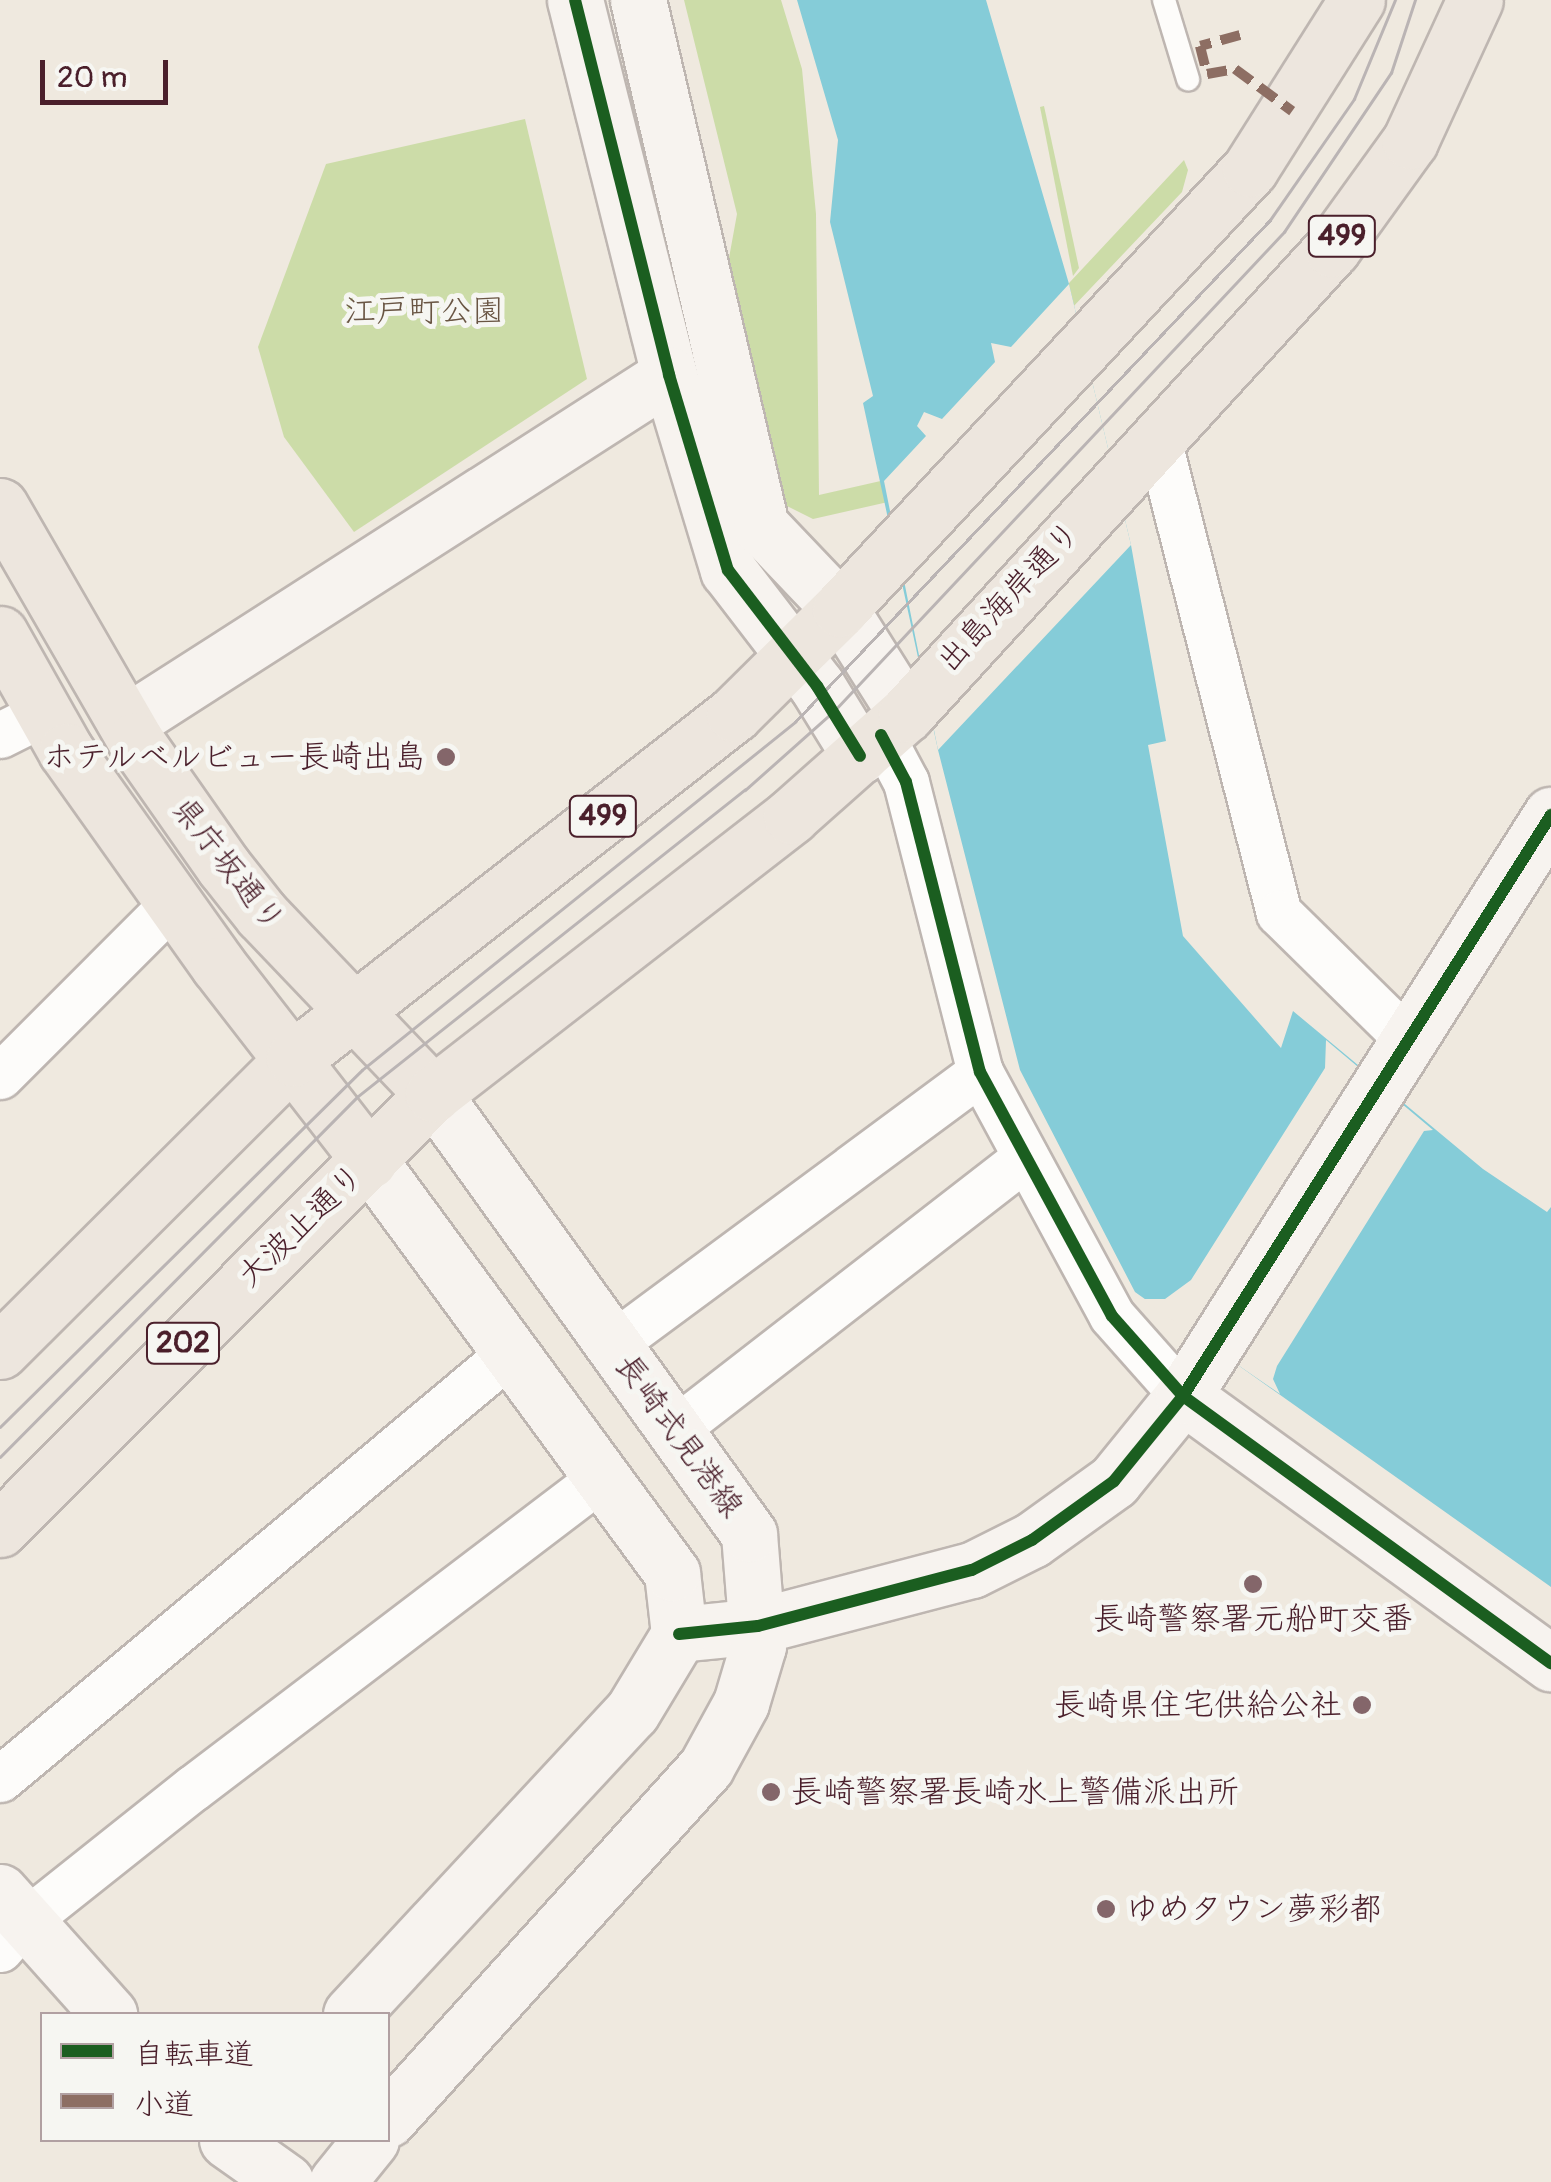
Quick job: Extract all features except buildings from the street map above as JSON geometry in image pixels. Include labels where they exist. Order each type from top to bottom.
[{"type":"highway","name":"499","points":[[354,1010],[734,714],[840,608],[1250,169],[1357,0]]},
{"type":"highway","name":"出島海岸通り","points":[[433,1094],[893,723],[1332,249],[1410,141],[1471,3]]},
{"type":"highway","name":"県庁坂通り","points":[[0,506],[126,723],[262,915],[433,1094]]},
{"type":"highway","name":"県庁坂通り","points":[[0,634],[22,724],[174,902],[369,1160]]},
{"type":"highway","points":[[0,1351],[294,1058],[354,1010]]},
{"type":"highway","name":"大波止通り","points":[[0,1529],[433,1094]]},
{"type":"street","points":[[575,0],[669,374],[728,570],[793,654],[893,723]]},
{"type":"street","points":[[638,0],[761,526],[840,608],[893,723],[980,1072],[1112,1316],[1184,1396],[1551,1663]]},
{"type":"street","points":[[126,723],[669,374]]},
{"type":"street","points":[[1157,435],[1279,913],[1397,1056]]},
{"type":"street","points":[[679,1634],[758,1626],[972,1570],[1032,1540],[1114,1481],[1184,1396],[1551,815]]},
{"type":"street","points":[[0,1076],[174,902]]},
{"type":"street","points":[[613,1344],[980,1072]]},
{"type":"street","name":"長崎式見港線","points":[[390,2117],[706,1767],[741,1704],[758,1626],[749,1534],[433,1094]]},
{"type":"street","points":[[674,1430],[1026,1156]]},
{"type":"street","points":[[353,2012],[632,1712],[679,1634],[672,1573],[369,1160]]},
{"type":"street","points":[[0,1779],[511,1352]]},
{"type":"street","points":[[107,2012],[8,1921],[602,1478]]},
{"type":"street","points":[[337,2182],[369,2142]]},
{"type":"street","points":[[231,2153],[286,2182]]},
{"type":"lane","points":[[1164,0],[1188,78]]},
{"type":"green space","points":[[684,0],[781,0],[802,69],[816,214],[819,495],[885,480],[1184,160],[1188,170],[1182,192],[888,502],[813,519],[785,505],[727,269],[737,214]]},
{"type":"green space","points":[[1044,106],[1079,268],[1073,276],[1040,107]]},
{"type":"green space","name":"江戸町公園","points":[[525,119],[587,379],[354,532],[284,437],[258,347],[326,164]]},
{"type":"water","points":[[797,0],[986,0],[1069,284],[1131,545],[1166,741],[1148,745],[1183,936],[1281,1048],[1293,1011],[1483,1169],[1547,1212],[1551,1207],[1551,1587],[1135,1292],[1020,1070],[938,750],[863,403],[873,396],[830,222],[838,140]]},
{"type":"pier","points":[[1069,284],[1131,545],[938,750],[884,481],[926,436],[917,426],[924,412],[942,419],[995,362],[991,343],[1011,347]]},
{"type":"pier","points":[[1326,1040],[1433,1130],[1424,1131],[1277,1366],[1273,1379],[1280,1394],[1142,1299],[1165,1299],[1191,1280],[1325,1068]]},
{"type":"tram line","points":[[0,1427],[362,1070],[795,722],[1270,220],[1354,99],[1395,0]]},
{"type":"tram line","points":[[0,1457],[357,1097],[745,790],[833,712],[1284,232],[1391,73],[1415,0]]},
{"type":"marked path","points":[[1240,35],[1200,46],[1207,74],[1235,69],[1292,111]]},
{"type":"cycle path","points":[[575,0],[669,375],[728,570],[817,686],[860,756]]},
{"type":"cycle path","points":[[881,735],[906,782],[980,1072],[1112,1316],[1183,1396],[1551,1663]]},
{"type":"cycle path","points":[[679,1634],[758,1626],[972,1570],[1032,1540],[1114,1481],[1183,1396],[1551,815]]},
{"type":"place","name":"ホテルベルビュー長崎出島","points":[[446,757]]},
{"type":"place","name":"長崎警察署元船町交番","points":[[1253,1584]]},
{"type":"place","name":"長崎県住宅供給公社","points":[[1362,1705]]},
{"type":"place","name":"長崎警察署長崎水上警備派出所","points":[[771,1792]]},
{"type":"place","name":"ゆめタウン夢彩都","points":[[1106,1909]]}]
